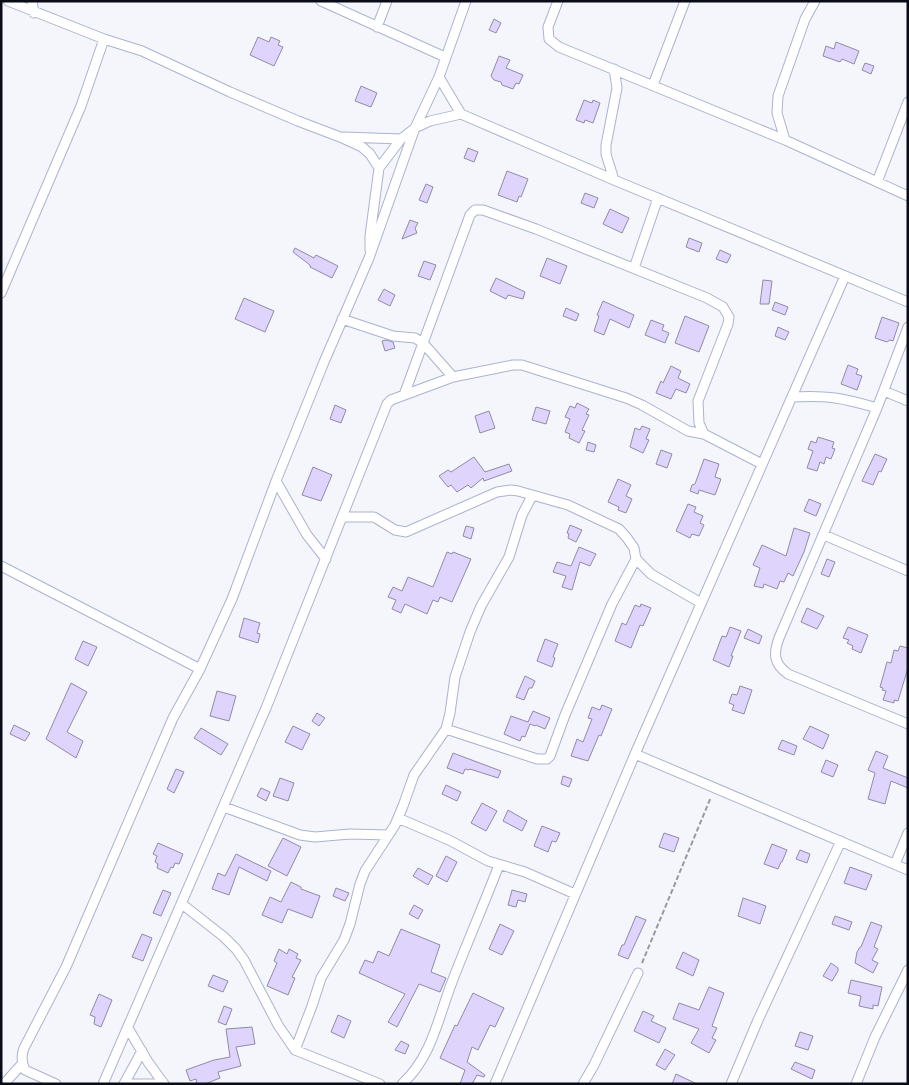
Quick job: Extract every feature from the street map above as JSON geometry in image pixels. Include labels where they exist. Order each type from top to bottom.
[{"type":"street","points":[[8,1],[34,13],[142,51],[230,92],[340,137],[366,150],[377,162],[379,168],[369,258]]},
{"type":"street","points":[[32,1],[34,13]]},
{"type":"street","points":[[321,1],[445,57]]},
{"type":"street","points":[[377,27],[387,1]]},
{"type":"street","points":[[56,1084],[25,1070],[22,1064],[24,1048],[66,967],[173,718],[200,669],[232,599],[276,481],[369,258],[415,128],[439,77],[466,1]]},
{"type":"street","points":[[558,1],[548,27],[549,39],[559,47],[614,68],[785,140],[908,196]]},
{"type":"street","points":[[653,85],[685,1]]},
{"type":"street","points":[[785,140],[777,113],[778,96],[805,18],[815,1]]},
{"type":"street","points":[[1,293],[81,106],[104,39]]},
{"type":"street","points":[[614,68],[617,88],[606,145],[606,154],[614,180]]},
{"type":"street","points":[[439,77],[461,114],[846,276],[907,298]]},
{"type":"street","points":[[877,182],[908,102]]},
{"type":"street","points":[[379,168],[401,139],[415,128],[430,121],[461,114]]},
{"type":"street","points":[[340,137],[401,139]]},
{"type":"street","points":[[634,268],[658,198]]},
{"type":"street","points":[[404,395],[470,215],[475,210],[483,210],[708,298],[727,312],[729,317],[728,324],[698,402],[699,423],[704,434]]},
{"type":"street","points":[[495,1084],[635,754],[846,276]]},
{"type":"street","points":[[342,319],[393,336],[415,338],[423,343],[453,377]]},
{"type":"street","points":[[908,327],[884,392],[779,638],[775,660],[788,674],[908,724]]},
{"type":"street","points":[[103,1084],[270,700],[344,517],[387,404],[391,400],[453,377],[513,364],[522,365],[626,398],[688,431],[704,434],[762,464]]},
{"type":"street","points":[[884,392],[908,401]]},
{"type":"street","points":[[792,398],[831,396],[877,408]]},
{"type":"street","points":[[276,481],[307,535],[326,559]]},
{"type":"street","points":[[344,517],[374,518],[395,530],[406,532],[497,492],[511,490],[568,505],[619,529],[634,548],[636,559],[650,574],[701,603]]},
{"type":"street","points":[[296,1050],[321,978],[344,940],[362,877],[398,818],[414,775],[446,730],[455,677],[470,632],[509,557],[522,515],[532,496]]},
{"type":"street","points":[[824,535],[908,571]]},
{"type":"street","points":[[446,730],[537,760],[547,759],[550,756],[612,604],[636,559]]},
{"type":"street","points":[[1,566],[200,669]]},
{"type":"street","points":[[635,754],[908,870]]},
{"type":"street","points":[[224,807],[300,835],[315,837],[350,834],[388,835]]},
{"type":"street","points":[[398,818],[499,866],[525,872],[575,894]]},
{"type":"street","points":[[895,864],[908,833]]},
{"type":"street","points":[[731,1084],[758,1020],[841,841]]},
{"type":"street","points":[[402,1084],[420,1061],[430,1044],[452,980],[499,866]]},
{"type":"street","points":[[182,904],[224,937],[236,949],[244,960],[278,1025],[296,1050],[380,1084]]},
{"type":"street","points":[[856,1084],[875,1037],[908,970]]},
{"type":"street","points":[[583,1084],[594,1066],[638,973]]},
{"type":"street","points":[[128,1028],[164,1084]]},
{"type":"street","points":[[142,1051],[124,1084],[158,1084]]},
{"type":"street","points":[[4,1084],[22,1064]]},
{"type":"street","points":[[1,1073],[12,1075]]},
{"type":"path","points":[[638,973],[715,788]]},
{"type":"building","points":[[494,19],[501,23],[496,33],[489,30]]},
{"type":"building","points":[[258,37],[269,42],[271,37],[280,41],[278,45],[283,47],[274,66],[250,55]]},
{"type":"building","points":[[836,42],[859,51],[854,64],[842,59],[840,62],[823,56],[826,46],[834,49]]},
{"type":"building","points":[[499,56],[510,60],[506,68],[523,75],[519,84],[516,83],[513,89],[502,85],[501,82],[494,80],[491,76]]},
{"type":"building","points":[[865,63],[874,66],[871,74],[862,70]]},
{"type":"building","points":[[361,86],[377,93],[371,107],[355,101]]},
{"type":"building","points":[[584,100],[592,103],[593,100],[600,103],[593,123],[585,120],[584,123],[576,120]]},
{"type":"building","points":[[468,148],[478,152],[474,162],[464,158]]},
{"type":"building","points":[[507,171],[528,179],[517,202],[498,195]]},
{"type":"building","points":[[426,184],[433,187],[427,203],[419,200]]},
{"type":"building","points":[[585,193],[598,198],[594,208],[581,203]]},
{"type":"building","points":[[610,209],[629,218],[622,233],[603,224]]},
{"type":"building","points":[[410,220],[418,223],[415,228],[417,233],[402,239]]},
{"type":"building","points":[[689,238],[702,243],[699,252],[686,247]]},
{"type":"building","points":[[295,248],[314,258],[316,255],[338,266],[332,278],[310,267],[293,252]]},
{"type":"building","points":[[720,250],[731,255],[727,263],[716,259]]},
{"type":"building","points":[[547,258],[567,266],[560,284],[540,276]]},
{"type":"building","points":[[424,261],[436,265],[430,280],[418,276]]},
{"type":"building","points":[[496,278],[525,292],[523,299],[508,295],[506,299],[490,291]]},
{"type":"building","points":[[763,280],[772,281],[769,304],[760,304]]},
{"type":"building","points":[[384,289],[395,295],[390,306],[378,300]]},
{"type":"building","points":[[244,298],[274,311],[265,332],[235,319]]},
{"type":"building","points":[[603,301],[634,315],[629,328],[610,319],[604,335],[594,331],[599,316],[597,315]]},
{"type":"building","points":[[775,302],[788,307],[785,315],[772,310]]},
{"type":"building","points":[[566,308],[579,314],[576,321],[563,316]]},
{"type":"building","points":[[685,316],[709,326],[699,352],[675,343]]},
{"type":"building","points":[[882,317],[899,323],[893,341],[887,342],[875,338]]},
{"type":"building","points":[[651,320],[664,325],[662,330],[669,333],[665,343],[645,335]]},
{"type":"building","points":[[778,327],[789,332],[785,340],[775,336]]},
{"type":"building","points":[[382,341],[393,342],[395,348],[385,351]]},
{"type":"building","points":[[848,365],[858,369],[856,374],[862,376],[857,390],[841,384]]},
{"type":"building","points":[[671,366],[681,371],[678,378],[690,384],[686,393],[676,389],[671,399],[656,393]]},
{"type":"building","points":[[577,403],[589,409],[586,414],[589,415],[582,430],[585,431],[579,443],[569,438],[570,434],[565,432],[570,419],[565,417],[570,406],[575,408]]},
{"type":"building","points":[[335,405],[346,410],[341,423],[330,419]]},
{"type":"building","points":[[536,407],[550,411],[546,424],[532,420]]},
{"type":"building","points":[[489,411],[495,428],[480,433],[475,416]]},
{"type":"building","points":[[642,426],[650,429],[646,439],[649,440],[643,453],[630,447],[635,428],[640,430]]},
{"type":"building","points":[[818,437],[834,442],[832,448],[835,449],[831,459],[826,457],[824,464],[820,462],[817,471],[807,468],[813,451],[808,449],[811,441],[816,443]]},
{"type":"building","points":[[588,442],[596,445],[594,452],[586,450]]},
{"type":"building","points":[[661,450],[672,454],[667,468],[656,464]]},
{"type":"building","points":[[875,454],[887,459],[873,485],[862,481]]},
{"type":"building","points":[[474,457],[485,472],[509,464],[512,471],[484,481],[483,478],[471,488],[468,485],[457,492],[451,485],[448,487],[439,476],[448,470],[451,472]]},
{"type":"building","points":[[704,459],[719,464],[715,477],[721,479],[715,495],[699,490],[698,494],[690,491],[692,485],[695,484]]},
{"type":"building","points":[[313,467],[332,475],[321,501],[302,495]]},
{"type":"building","points":[[618,479],[631,485],[626,496],[632,499],[626,513],[618,510],[619,507],[608,502]]},
{"type":"building","points":[[809,499],[821,504],[816,516],[804,511]]},
{"type":"building","points":[[688,504],[696,507],[694,512],[703,516],[700,523],[704,525],[699,536],[692,534],[690,538],[676,531]]},
{"type":"building","points":[[570,525],[582,530],[576,542],[568,538],[569,534],[567,533]]},
{"type":"building","points":[[466,526],[474,528],[471,539],[463,536]]},
{"type":"building","points":[[794,528],[810,533],[793,576],[788,573],[784,582],[780,581],[777,589],[764,584],[763,588],[754,586],[760,568],[753,565],[762,545],[786,556]]},
{"type":"building","points":[[579,547],[596,554],[590,566],[580,562],[572,590],[562,587],[566,576],[553,572],[557,562],[571,566]]},
{"type":"building","points":[[447,552],[452,554],[453,552],[471,559],[452,602],[440,597],[438,602],[433,600],[427,614],[405,604],[401,613],[392,609],[396,600],[388,597],[393,587],[402,591],[408,577],[433,587]]},
{"type":"building","points":[[827,559],[835,562],[829,577],[821,574]]},
{"type":"building","points":[[641,604],[651,608],[643,626],[640,625],[631,648],[615,641],[622,623],[626,625],[635,605],[640,607]]},
{"type":"building","points":[[807,608],[824,616],[817,629],[801,622]]},
{"type":"building","points":[[244,618],[260,623],[257,633],[260,634],[258,643],[239,637]]},
{"type":"building","points":[[730,627],[741,631],[731,656],[733,656],[729,667],[713,660],[722,636],[726,637]]},
{"type":"building","points":[[848,627],[868,635],[861,653],[852,649],[853,646],[847,643],[849,640],[843,638]]},
{"type":"building","points":[[748,629],[762,636],[759,644],[744,638]]},
{"type":"building","points":[[545,639],[558,644],[553,657],[555,658],[552,667],[537,661]]},
{"type":"building","points":[[83,641],[97,647],[88,666],[75,659]]},
{"type":"building","points":[[900,646],[908,648],[908,668],[898,701],[894,700],[894,703],[883,700],[886,691],[880,687],[887,662],[891,663],[894,650],[898,651]]},
{"type":"building","points":[[525,676],[535,681],[532,688],[529,688],[524,700],[516,697]]},
{"type":"building","points":[[71,683],[87,692],[67,732],[83,741],[76,758],[46,739]]},
{"type":"building","points":[[740,686],[752,690],[744,714],[732,710],[734,705],[729,703],[732,694],[737,695]]},
{"type":"building","points":[[217,691],[236,696],[229,721],[210,716]]},
{"type":"building","points":[[602,705],[612,709],[588,761],[571,756],[577,739],[583,742],[592,719],[588,718],[592,707],[600,710]]},
{"type":"building","points":[[533,711],[550,718],[545,729],[530,724],[525,737],[522,736],[520,741],[504,734],[511,716],[528,722]]},
{"type":"building","points":[[317,713],[325,718],[319,726],[312,721]]},
{"type":"building","points":[[14,725],[30,733],[25,741],[10,734]]},
{"type":"building","points":[[293,726],[310,734],[302,750],[285,742]]},
{"type":"building","points":[[810,726],[829,735],[823,749],[803,739]]},
{"type":"building","points":[[201,728],[228,744],[221,755],[194,738]]},
{"type":"building","points":[[782,740],[797,746],[794,755],[778,749]]},
{"type":"building","points":[[876,751],[888,756],[883,768],[908,778],[908,788],[891,781],[885,804],[868,799],[875,773],[868,770]]},
{"type":"building","points":[[453,753],[501,771],[498,778],[470,769],[465,769],[463,774],[447,768]]},
{"type":"building","points":[[826,760],[838,765],[833,777],[821,772]]},
{"type":"building","points":[[176,769],[184,772],[174,793],[167,789]]},
{"type":"building","points":[[563,776],[572,779],[569,787],[561,784]]},
{"type":"building","points":[[280,778],[294,783],[288,801],[273,796]]},
{"type":"building","points":[[446,785],[461,792],[457,801],[442,794]]},
{"type":"building","points":[[261,788],[270,792],[266,801],[257,796]]},
{"type":"building","points":[[482,803],[497,811],[486,831],[471,823]]},
{"type":"building","points":[[508,810],[527,821],[522,831],[503,821]]},
{"type":"building","points":[[542,826],[560,833],[556,842],[552,841],[548,852],[534,846]]},
{"type":"building","points":[[664,833],[679,838],[674,852],[659,847]]},
{"type":"building","points":[[283,838],[301,847],[287,876],[268,866]]},
{"type":"building","points":[[158,843],[183,854],[179,864],[175,863],[168,873],[157,868],[158,864],[155,862],[157,856],[153,854]]},
{"type":"building","points":[[772,844],[787,850],[778,869],[764,864]]},
{"type":"building","points":[[800,850],[810,854],[807,863],[796,859]]},
{"type":"building","points":[[236,854],[271,871],[267,881],[239,867],[229,895],[212,889],[218,873],[225,876]]},
{"type":"building","points":[[446,856],[457,862],[447,882],[436,876]]},
{"type":"building","points":[[850,867],[872,875],[866,890],[844,883]]},
{"type":"building","points":[[418,868],[433,876],[428,885],[413,876]]},
{"type":"building","points":[[291,882],[301,887],[301,889],[320,896],[312,918],[288,909],[282,923],[262,915],[270,897],[281,902]]},
{"type":"building","points":[[336,888],[349,893],[345,901],[333,896]]},
{"type":"building","points":[[163,890],[171,893],[161,916],[153,913]]},
{"type":"building","points":[[512,890],[527,894],[525,902],[518,900],[516,907],[508,905]]},
{"type":"building","points":[[743,898],[766,906],[760,924],[738,916]]},
{"type":"building","points":[[414,905],[423,910],[418,919],[409,914]]},
{"type":"building","points":[[636,916],[646,920],[628,959],[618,955]]},
{"type":"building","points":[[835,916],[852,922],[849,930],[832,924]]},
{"type":"building","points":[[871,922],[882,926],[874,947],[878,949],[872,960],[878,963],[873,973],[855,963],[857,952],[861,947]]},
{"type":"building","points":[[500,924],[514,931],[502,955],[489,949]]},
{"type":"building","points":[[401,929],[440,945],[431,972],[446,978],[440,992],[419,984],[397,1027],[388,1022],[405,994],[359,973],[365,960],[373,963],[378,951],[389,956]]},
{"type":"building","points":[[142,934],[152,938],[143,961],[132,957]]},
{"type":"building","points":[[279,949],[287,954],[289,949],[298,954],[296,958],[301,960],[292,977],[295,978],[288,995],[267,986],[277,963],[274,961]]},
{"type":"building","points":[[683,952],[699,960],[693,976],[676,968]]},
{"type":"building","points":[[831,963],[838,968],[832,981],[823,976]]},
{"type":"building","points":[[213,975],[228,981],[223,992],[208,986]]},
{"type":"building","points":[[851,980],[882,987],[878,1006],[873,1005],[873,1009],[859,1006],[861,996],[848,993]]},
{"type":"building","points":[[709,987],[724,993],[712,1026],[717,1028],[712,1038],[716,1040],[709,1053],[691,1043],[699,1029],[673,1019],[679,1003],[699,1010]]},
{"type":"building","points":[[473,993],[504,1008],[495,1027],[490,1025],[478,1050],[472,1047],[467,1062],[485,1075],[484,1077],[477,1075],[472,1084],[460,1084],[465,1070],[440,1058],[455,1025],[457,1026]]},
{"type":"building","points":[[99,994],[112,1000],[101,1027],[94,1024],[95,1017],[90,1015]]},
{"type":"building","points":[[224,1006],[232,1009],[226,1025],[218,1022]]},
{"type":"building","points":[[643,1011],[654,1016],[651,1021],[666,1028],[659,1043],[634,1031]]},
{"type":"building","points":[[338,1015],[351,1021],[344,1038],[331,1032]]},
{"type":"building","points":[[252,1027],[255,1044],[236,1047],[241,1066],[218,1072],[220,1078],[205,1084],[197,1084],[196,1079],[190,1081],[186,1070],[214,1060],[230,1057],[226,1029]]},
{"type":"building","points":[[800,1032],[813,1036],[808,1050],[795,1046]]},
{"type":"building","points":[[401,1041],[409,1045],[405,1054],[395,1050]]},
{"type":"building","points":[[665,1049],[675,1055],[665,1070],[656,1065]]},
{"type":"building","points":[[795,1062],[815,1070],[812,1079],[791,1069]]},
{"type":"building","points":[[676,1074],[697,1084],[672,1084]]}]
